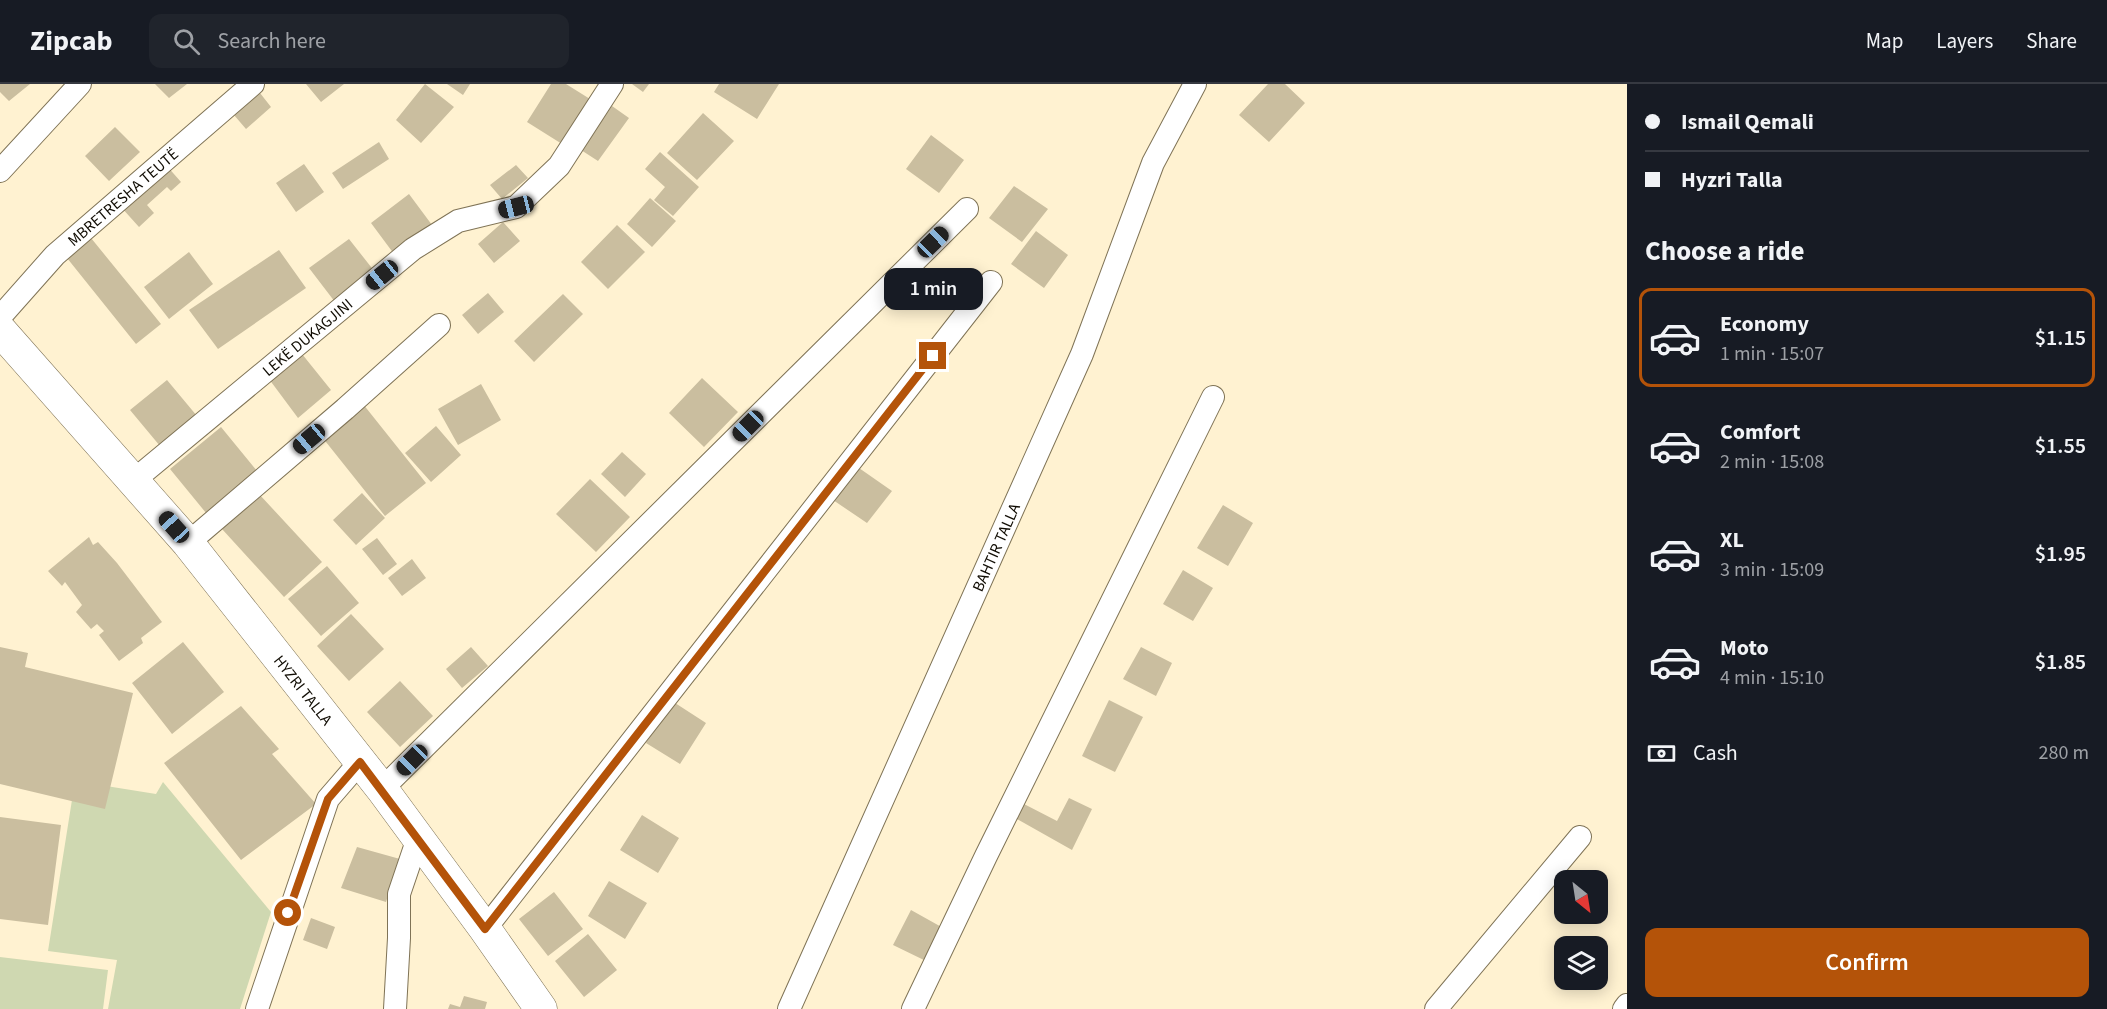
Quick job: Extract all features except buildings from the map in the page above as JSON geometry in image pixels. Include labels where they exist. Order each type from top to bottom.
[{"type":"street","points":[[0,171],[80,84]]},
{"type":"street","name":"MBRETRESHA TEUTË","points":[[0,317],[55,255],[253,84]]},
{"type":"street","name":"LEKË DUKAGJINI","points":[[133,481],[413,249],[459,221],[516,207],[559,166],[612,84]]},
{"type":"street","name":"BAHTIR TALLA","points":[[789,1009],[1082,354],[1153,163],[1195,84]]},
{"type":"street","points":[[382,789],[967,209]]},
{"type":"street","points":[[485,929],[992,282]]},
{"type":"street","points":[[188,543],[439,325]]},
{"type":"street","name":"HYZRI TALLA","points":[[0,330],[188,543],[382,789],[541,1009]]},
{"type":"street","points":[[913,1009],[1213,397]]},
{"type":"street","points":[[257,1009],[328,799],[360,762]]},
{"type":"street","points":[[1436,1009],[1580,837]]},
{"type":"street","points":[[395,1009],[399,894],[418,838]]},
{"type":"street","points":[[1624,1009],[1627,1005]]},
{"type":"green space","points":[[75,781],[156,794],[163,782],[271,912],[240,1009],[108,1009],[117,960],[48,951]]},
{"type":"green space","points":[[0,957],[108,970],[103,1009],[0,1009]]},
{"type":"route","points":[[288,913],[328,799],[360,762],[485,929],[933,356]]}]
